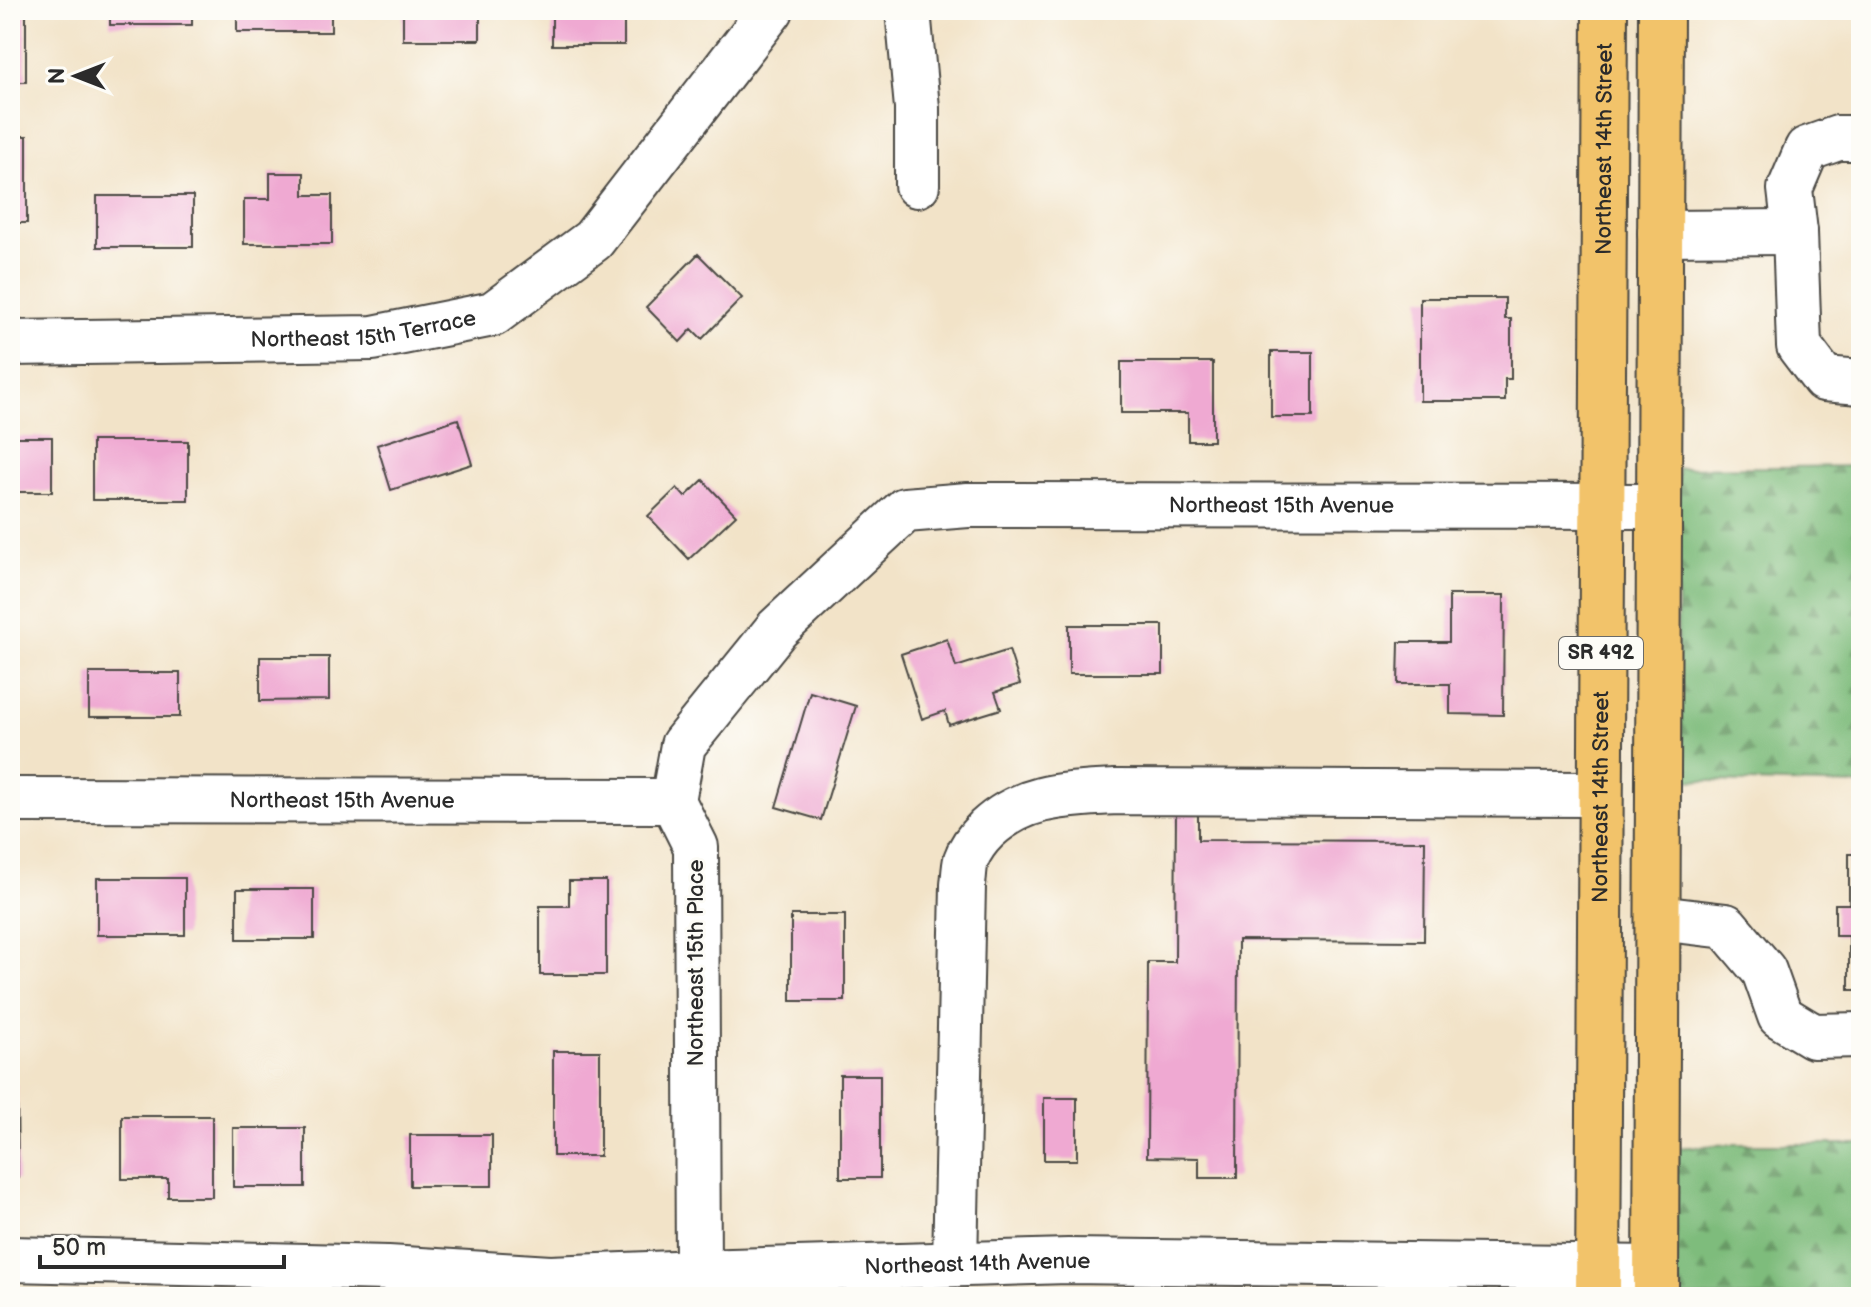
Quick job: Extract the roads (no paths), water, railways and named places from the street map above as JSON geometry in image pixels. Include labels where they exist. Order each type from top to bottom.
[{"type":"main road","name":"Northeast 14th Street","points":[[1598,1283],[1605,10]]},
{"type":"main road","name":"SR 492","points":[[1656,1283],[1661,10]]},
{"type":"street","name":"Northeast 15th Terrace","points":[[10,343],[373,338],[493,314],[593,240],[771,10]]},
{"type":"street","points":[[908,10],[917,108],[917,185]]},
{"type":"street","points":[[1861,138],[1838,138],[1807,149],[1790,189],[1795,232],[1799,346],[1824,379],[1861,382]]},
{"type":"street","points":[[1660,233],[1795,232]]},
{"type":"street","name":"Northeast 15th Avenue","points":[[10,800],[673,801],[683,745],[777,629],[905,510],[968,505],[1659,506]]},
{"type":"street","points":[[955,1264],[963,885],[966,860],[977,839],[1000,817],[1028,803],[1057,796],[1115,792],[1600,794]]},
{"type":"street","name":"Northeast 15th Place","points":[[673,801],[696,847],[698,1272]]},
{"type":"street","points":[[1658,918],[1726,926],[1764,971],[1780,1016],[1813,1036],[1861,1035]]},
{"type":"street","name":"Northeast 14th Avenue","points":[[10,1259],[388,1268],[550,1288],[698,1272],[955,1264],[1068,1279],[1656,1283]]}]
